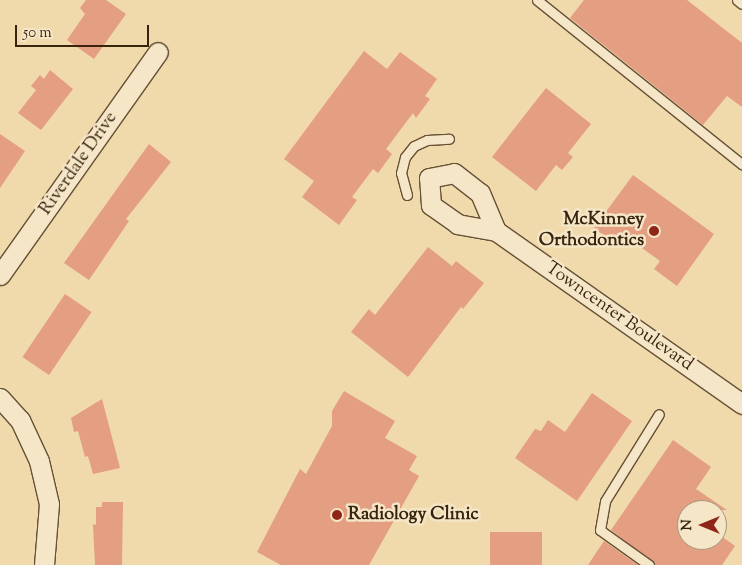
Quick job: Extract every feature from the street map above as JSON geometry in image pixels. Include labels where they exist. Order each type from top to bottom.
[{"type":"street","name":"Riverdale Drive","points":[[0,275],[158,52]]},
{"type":"street","name":"Towncenter Boulevard","points":[[496,231],[742,404]]},
{"type":"street","points":[[0,398],[20,420],[39,461],[48,504],[44,565]]},
{"type":"lane","points":[[537,0],[742,164]]},
{"type":"lane","points":[[737,0],[742,4]]},
{"type":"lane","points":[[407,195],[401,173],[405,157],[414,146],[427,140],[449,139]]},
{"type":"lane","points":[[649,565],[600,530],[605,501],[659,414]]},
{"type":"building","points":[[86,0],[106,0],[126,14],[94,59],[67,40],[85,14],[80,8]]},
{"type":"building","points":[[584,0],[687,0],[742,43],[742,107],[727,96],[703,125],[570,18]]},
{"type":"building","points":[[364,51],[387,69],[400,52],[437,79],[425,96],[430,99],[416,118],[413,113],[386,149],[392,154],[378,173],[373,169],[352,197],[357,200],[339,225],[302,197],[314,181],[284,159]]},
{"type":"building","points":[[50,70],[73,89],[41,130],[18,113],[36,90],[31,86],[40,75],[44,79]]},
{"type":"building","points":[[546,88],[591,124],[568,153],[573,157],[562,170],[556,165],[536,191],[492,157]]},
{"type":"building","points":[[0,134],[25,151],[0,188]]},
{"type":"building","points":[[149,144],[171,162],[126,219],[129,221],[89,280],[64,263]]},
{"type":"building","name":"McKinney Orthodontics","points":[[633,175],[714,234],[677,286],[654,269],[660,261],[624,235],[617,245],[594,228]]},
{"type":"building","points":[[428,247],[452,266],[456,261],[484,283],[463,309],[461,307],[408,377],[351,332],[369,309],[375,315]]},
{"type":"building","points":[[65,294],[92,312],[49,375],[23,357]]},
{"type":"building","name":"Radiology Clinic","points":[[344,391],[395,421],[385,438],[417,456],[409,470],[419,476],[369,565],[281,565],[257,552],[300,469],[306,474],[332,426],[332,411]]},
{"type":"building","points":[[592,393],[632,421],[577,501],[515,458],[535,429],[541,431],[548,420],[565,432]]},
{"type":"building","points":[[102,399],[120,468],[93,474],[88,456],[85,457],[78,431],[74,432],[71,418]]},
{"type":"building","points":[[673,440],[711,467],[696,489],[712,500],[677,500],[677,550],[727,550],[727,540],[735,546],[722,565],[655,565],[611,530]]},
{"type":"building","points":[[102,502],[123,502],[122,565],[95,565],[93,524],[96,525],[96,507],[102,507]]},
{"type":"building","points":[[490,532],[542,532],[542,565],[490,565]]},
{"type":"building","points":[[604,541],[638,565],[588,565]]},
{"type":"place","name":"McKinney Orthodontics","points":[[654,231]]},
{"type":"place","name":"Radiology Clinic","points":[[337,515]]}]
